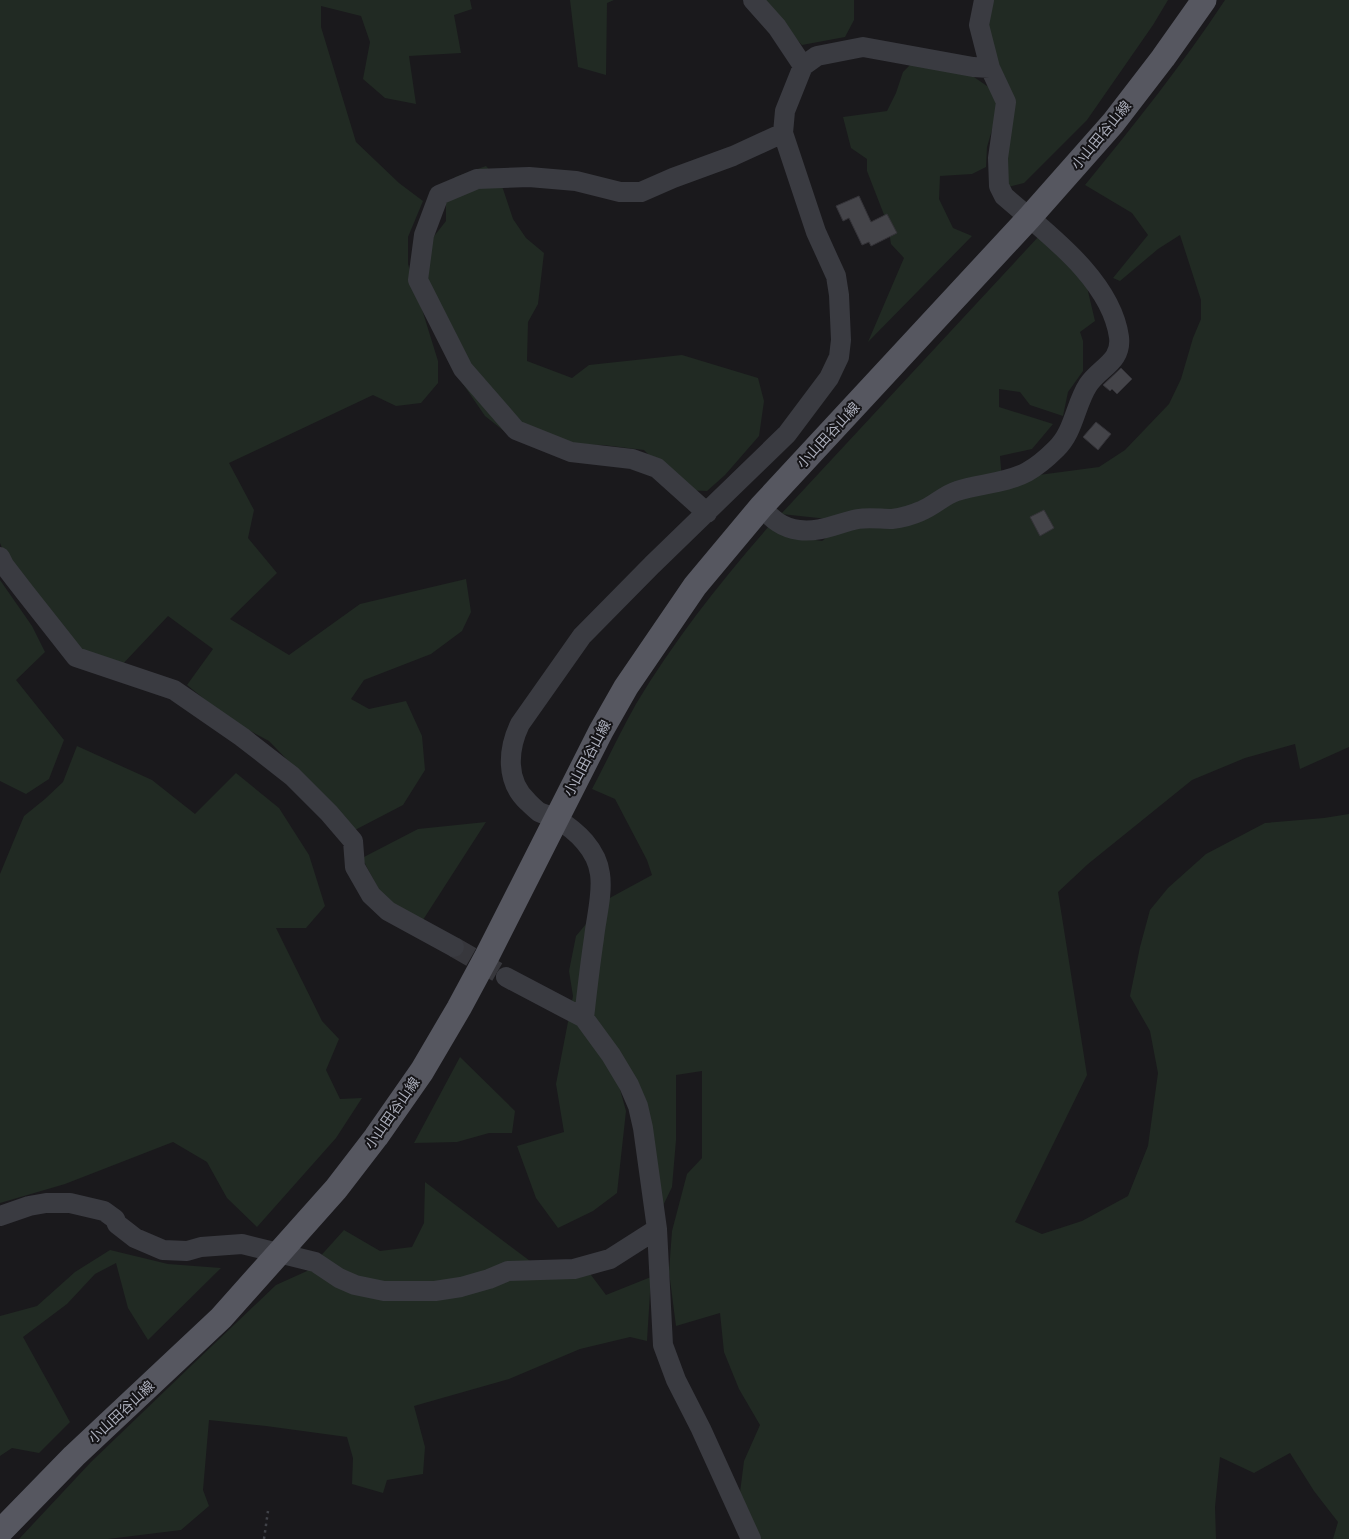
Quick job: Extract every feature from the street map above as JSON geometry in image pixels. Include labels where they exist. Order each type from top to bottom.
[{"type":"main road","name":"小山田谷山線","points":[[0,1532],[74,1456],[221,1318],[336,1189],[382,1130],[422,1071],[483,965],[601,731],[645,657],[695,586],[761,507],[1029,218],[1113,123],[1163,58],[1204,0]]},
{"type":"street","points":[[753,0],[777,27],[803,66]]},
{"type":"street","points":[[761,507],[786,528],[800,531],[819,530],[859,519],[894,518],[922,511],[956,491],[994,483],[1026,473],[1058,448],[1069,430],[1082,394],[1090,382],[1114,360],[1119,350],[1116,326],[1102,292],[1092,276],[1004,196],[999,186],[998,158],[1006,102],[990,68],[980,25],[984,0]]},
{"type":"street","points":[[584,1018],[600,898],[600,874],[595,857],[587,844],[556,818],[538,811],[522,797],[514,783],[511,771],[511,754],[514,738],[520,724],[582,636],[787,434],[830,378],[839,357],[839,295],[836,276],[816,232],[783,132],[785,111],[803,66],[817,56],[863,47],[973,67],[990,68]]},
{"type":"street","points":[[707,513],[657,468],[632,458],[571,452],[516,430],[463,369],[418,280],[424,235],[439,195],[477,179],[529,177],[555,179],[576,181],[620,192],[642,192],[673,178],[733,156],[783,132]]},
{"type":"street","points":[[0,557],[4,565],[76,657],[174,690],[242,737],[292,776],[354,841],[355,867],[371,896],[388,911],[454,947]]},
{"type":"street","points":[[506,978],[584,1018],[611,1055],[629,1085],[638,1106],[643,1128],[656,1229],[663,1345],[676,1380],[701,1429],[751,1539]]},
{"type":"street","points":[[0,1216],[29,1206],[70,1204],[104,1211],[135,1238],[163,1250],[187,1251],[242,1244],[316,1262],[339,1278],[355,1285],[384,1290],[435,1290],[461,1287],[508,1271],[574,1268],[610,1259],[656,1229]]},
{"type":"path","points":[[264,1539],[268,1511]]},
{"type":"shaded area","points":[[0,0],[470,0],[472,9],[454,15],[461,53],[409,56],[416,104],[385,98],[363,79],[370,42],[361,16],[321,6],[321,27],[356,142],[399,183],[423,201],[408,237],[408,264],[438,361],[438,383],[421,403],[396,406],[373,395],[229,463],[254,510],[248,538],[277,573],[230,619],[289,655],[360,604],[466,579],[471,612],[462,631],[431,654],[364,680],[351,699],[369,709],[406,701],[422,736],[425,770],[403,805],[355,830],[269,741],[230,720],[187,685],[213,649],[168,616],[120,667],[81,649],[22,600],[0,543]]},
{"type":"shaded area","points":[[570,0],[614,0],[607,3],[606,75],[578,67]]},
{"type":"shaded area","points":[[759,0],[854,0],[854,20],[845,37],[802,45]]},
{"type":"shaded area","points":[[982,0],[1168,0],[1153,25],[1087,120],[1024,183],[1008,187],[998,70]]},
{"type":"shaded area","points":[[1225,0],[1349,0],[1349,747],[1300,769],[1295,744],[1245,758],[1192,780],[1088,864],[1058,892],[1087,1075],[1015,1222],[1042,1234],[1082,1221],[1128,1196],[1148,1146],[1158,1073],[1150,1031],[1130,996],[1150,910],[1168,888],[1206,854],[1265,823],[1349,814],[1349,1539],[1333,1539],[1338,1522],[1314,1491],[1290,1453],[1254,1473],[1220,1457],[1215,1507],[1216,1539],[749,1539],[737,1516],[744,1461],[760,1425],[739,1389],[724,1352],[720,1313],[676,1326],[669,1272],[672,1231],[687,1174],[702,1158],[702,1071],[676,1075],[676,1140],[672,1187],[659,1214],[651,1123],[633,1073],[619,1070],[618,1082],[626,1111],[617,1193],[593,1211],[558,1228],[536,1198],[517,1146],[564,1132],[556,1084],[573,996],[569,971],[576,936],[606,900],[652,875],[647,860],[615,799],[592,789],[636,704],[682,634],[716,589],[770,525],[790,536],[822,541],[843,525],[828,519],[781,514],[1039,236],[1069,265],[1087,287],[1095,321],[1080,332],[1083,341],[1083,371],[1068,392],[1063,416],[1030,405],[1020,392],[999,389],[999,407],[1053,424],[1032,449],[1000,456],[1002,480],[1099,467],[1125,450],[1169,404],[1181,379],[1193,338],[1201,319],[1201,300],[1180,235],[1158,249],[1120,281],[1113,278],[1148,235],[1132,213],[1085,185],[1192,48]]},
{"type":"shaded area","points":[[917,58],[955,61],[997,93],[996,116],[987,147],[986,167],[972,174],[940,176],[939,199],[953,228],[972,236],[868,342],[904,258],[891,244],[888,225],[867,171],[867,159],[851,148],[843,117],[887,111],[903,72]]},
{"type":"shaded area","points":[[486,166],[501,183],[513,219],[526,238],[544,253],[538,304],[528,322],[527,361],[572,378],[589,365],[682,355],[758,378],[764,401],[759,436],[725,475],[707,491],[683,490],[644,450],[603,445],[544,444],[513,438],[485,416],[461,381],[420,254],[446,221],[446,193],[455,177]]},
{"type":"shaded area","points":[[0,580],[32,626],[45,652],[16,680],[64,740],[49,779],[26,794],[0,781]]},
{"type":"shaded area","points":[[77,746],[152,780],[195,814],[236,773],[279,808],[309,855],[325,906],[306,928],[276,928],[322,1021],[339,1039],[326,1070],[340,1099],[362,1098],[336,1138],[257,1227],[227,1198],[207,1162],[173,1142],[65,1184],[0,1203],[0,874],[24,816],[63,782]]},
{"type":"shaded area","points":[[486,822],[421,923],[386,903],[362,858],[418,829]]},
{"type":"shaded area","points":[[460,1057],[515,1111],[512,1133],[489,1133],[457,1142],[414,1143]]},
{"type":"shaded area","points":[[425,1182],[554,1279],[588,1271],[606,1295],[651,1277],[647,1341],[630,1337],[580,1349],[509,1379],[414,1406],[425,1447],[423,1474],[387,1480],[383,1493],[352,1484],[353,1458],[347,1437],[209,1420],[203,1490],[209,1506],[181,1530],[108,1539],[19,1539],[91,1462],[276,1285],[307,1271],[344,1230],[380,1251],[412,1247],[424,1223]]},
{"type":"shaded area","points":[[110,1250],[168,1264],[221,1268],[148,1340],[128,1308],[116,1263],[95,1274],[67,1304],[23,1337],[70,1422],[39,1453],[12,1448],[0,1456],[0,1316],[37,1306],[75,1272]]},
{"type":"building","points":[[859,196],[871,222],[887,214],[897,233],[871,246],[869,242],[862,245],[849,218],[843,221],[836,206]]},
{"type":"building","points":[[1121,368],[1132,379],[1117,394],[1112,389],[1110,391],[1103,385]]},
{"type":"building","points":[[1096,422],[1111,434],[1098,450],[1083,437]]},
{"type":"building","points":[[1044,510],[1054,528],[1040,536],[1030,517]]},
{"type":"tunnel","points":[[454,947],[506,977]]}]
